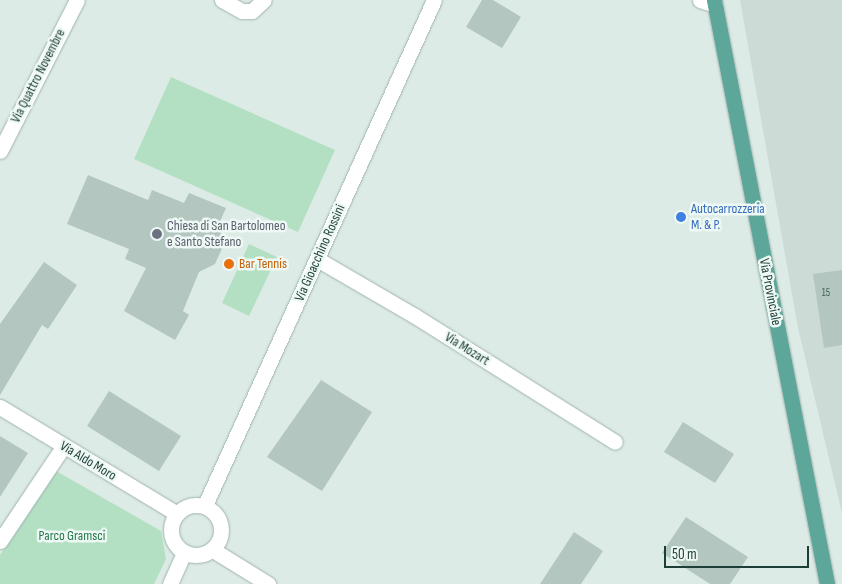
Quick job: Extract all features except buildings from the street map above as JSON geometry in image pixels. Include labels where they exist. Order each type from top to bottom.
[{"type":"main road","name":"Via Provinciale","points":[[714,2],[827,584]]},
{"type":"street","name":"Via Quattro Novembre","points":[[0,151],[76,0]]},
{"type":"street","points":[[222,0],[242,11],[252,11],[264,0]]},
{"type":"street","name":"Via Gioacchino Rossini","points":[[205,505],[434,0]]},
{"type":"street","points":[[700,0],[714,2]]},
{"type":"street","name":"Via Mozart","points":[[317,259],[415,316],[615,442]]},
{"type":"street","name":"Via Aldo Moro","points":[[0,408],[176,513]]},
{"type":"street","points":[[0,541],[63,447]]},
{"type":"street","points":[[189,504],[205,505],[219,517],[222,534],[212,550],[199,555],[184,553],[173,542],[170,527],[176,513],[189,504]]},
{"type":"street","points":[[212,550],[268,584]]},
{"type":"street","points":[[170,584],[184,553]]},
{"type":"shaded area","points":[[740,0],[842,0],[842,513],[798,328]]},
{"type":"green space","points":[[171,77],[335,150],[298,232],[134,159]]},
{"type":"green space","points":[[249,244],[277,257],[249,316],[222,303]]},
{"type":"green space","name":"Parco Gramsci","points":[[56,471],[161,531],[166,559],[154,584],[0,584],[0,555]]},
{"type":"place","name":"Autocarrozzeria M. & P.","points":[[681,217]]},
{"type":"place","name":"Chiesa di San Bartolomeo e Santo Stefano","points":[[157,234]]},
{"type":"place","name":"Bar Tennis","points":[[229,264]]}]
